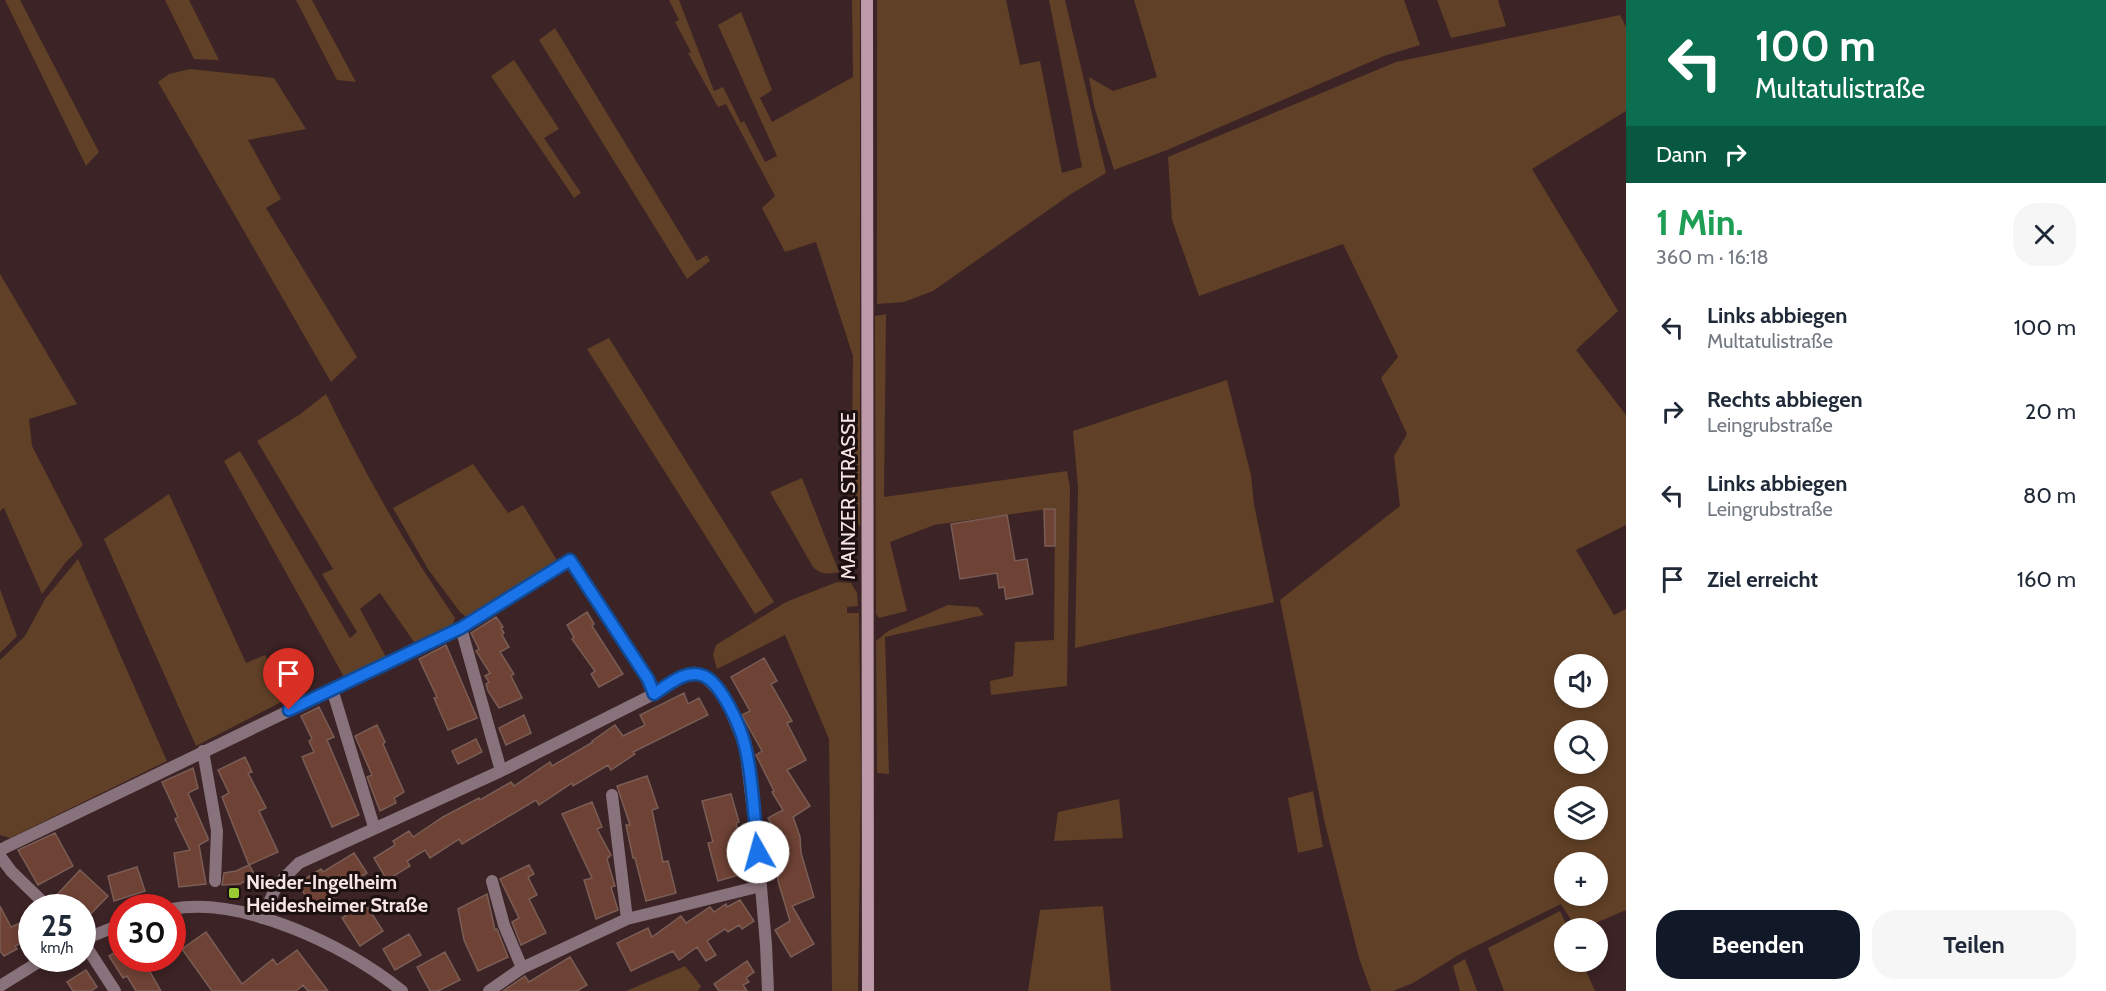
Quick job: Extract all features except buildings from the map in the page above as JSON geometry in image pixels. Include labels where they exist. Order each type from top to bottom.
[{"type":"main road","name":"MAINZER STRASSE","points":[[867,0],[868,991]]},
{"type":"street","points":[[0,850],[461,628],[570,560],[648,679],[654,694]]},
{"type":"street","points":[[461,628],[501,771]]},
{"type":"street","points":[[262,918],[277,885],[299,863],[501,771],[654,694],[680,677],[692,674],[704,676],[725,697],[745,746],[761,886],[768,991]]},
{"type":"street","points":[[332,689],[374,827]]},
{"type":"street","points":[[203,751],[218,831],[215,881]]},
{"type":"street","points":[[612,795],[627,919]]},
{"type":"street","points":[[0,855],[11,871],[35,894]]},
{"type":"street","points":[[492,881],[504,925],[522,968]]},
{"type":"street","points":[[489,991],[522,968],[627,919],[761,886]]},
{"type":"street","points":[[186,907],[223,909],[296,929],[347,953],[402,991]]},
{"type":"street","points":[[96,962],[115,991]]},
{"type":"street","points":[[0,986],[22,972]]},
{"type":"shaded area","points":[[5,0],[20,0],[99,152],[86,166]]},
{"type":"shaded area","points":[[165,0],[189,0],[219,60],[194,59]]},
{"type":"shaded area","points":[[296,0],[312,0],[356,82],[337,80]]},
{"type":"shaded area","points":[[669,0],[679,0],[714,91],[723,87],[741,123],[744,121],[765,162],[777,156],[718,25],[741,12],[772,90],[760,98],[772,122],[853,77],[852,0],[860,0],[860,527],[851,510],[853,356],[816,242],[785,252],[762,208],[775,196],[726,104],[718,107],[688,53],[691,52],[675,22],[679,20]]},
{"type":"shaded area","points":[[877,0],[1006,0],[1020,65],[1040,61],[1062,173],[1082,167],[1049,0],[1065,0],[1106,173],[1071,194],[933,291],[904,302],[877,304]]},
{"type":"shaded area","points":[[1134,0],[1404,0],[1420,45],[1384,56],[1167,150],[1114,170],[1094,106],[1089,77],[1113,91],[1157,77]]},
{"type":"shaded area","points":[[1437,0],[1498,0],[1506,26],[1451,38]]},
{"type":"shaded area","points":[[1620,15],[1626,27],[1626,111],[1532,169],[1618,311],[1576,350],[1626,415],[1626,525],[1576,550],[1614,615],[1626,609],[1626,910],[1607,918],[1570,918],[1562,906],[1608,906],[1608,852],[1554,852],[1554,906],[1557,906],[1460,954],[1413,983],[1393,991],[1371,991],[1359,958],[1325,824],[1280,600],[1400,506],[1394,456],[1407,434],[1381,378],[1398,357],[1343,244],[1199,296],[1172,220],[1168,157],[1396,62]]},
{"type":"shaded area","points":[[555,28],[697,261],[707,255],[710,261],[687,279],[539,40]]},
{"type":"shaded area","points":[[514,60],[559,129],[544,138],[581,193],[574,198],[491,76]]},
{"type":"shaded area","points":[[190,69],[274,78],[306,129],[248,140],[281,199],[266,208],[357,357],[331,382],[158,82],[169,74]]},
{"type":"shaded area","points":[[0,274],[77,404],[29,419],[32,446],[83,545],[66,562],[42,594],[4,508],[0,511]]},
{"type":"shaded area","points":[[886,314],[884,497],[1067,471],[1070,488],[1067,686],[991,695],[990,681],[1013,676],[1015,642],[1054,640],[1055,508],[934,525],[890,542],[907,611],[879,618],[876,614],[875,316]]},
{"type":"shaded area","points":[[609,338],[774,602],[755,614],[587,349]]},
{"type":"shaded area","points":[[1227,380],[1251,475],[1254,504],[1274,602],[1075,648],[1078,487],[1073,431]]},
{"type":"shaded area","points":[[326,394],[386,509],[455,618],[452,626],[414,642],[380,593],[360,609],[386,657],[344,677],[224,461],[240,451],[350,638],[357,632],[322,574],[333,569],[257,441],[299,415]]},
{"type":"shaded area","points":[[473,464],[508,513],[523,505],[558,562],[466,617],[428,569],[393,508]]},
{"type":"shaded area","points":[[802,478],[839,572],[825,573],[813,567],[770,492]]},
{"type":"shaded area","points":[[169,494],[246,663],[265,655],[289,698],[196,746],[104,539]]},
{"type":"shaded area","points":[[78,559],[167,761],[10,838],[0,835],[0,660],[25,636],[45,599]]},
{"type":"shaded area","points":[[837,582],[851,583],[857,593],[858,606],[847,607],[847,613],[859,613],[861,776],[858,991],[832,991],[829,739],[785,635],[717,669],[713,655],[716,645],[786,602]]},
{"type":"shaded area","points":[[0,589],[17,636],[0,653]]},
{"type":"shaded area","points":[[948,605],[978,607],[984,615],[885,637],[889,774],[877,773],[876,641],[888,631]]},
{"type":"shaded area","points":[[1313,791],[1323,847],[1298,853],[1288,798]]},
{"type":"shaded area","points":[[1119,799],[1123,838],[1054,841],[1058,812]]},
{"type":"shaded area","points":[[1103,906],[1111,991],[1028,991],[1040,910]]},
{"type":"shaded area","points":[[1560,911],[1563,918],[1554,918],[1554,972],[1586,972],[1595,991],[1504,991],[1488,948]]},
{"type":"shaded area","points":[[1465,959],[1477,991],[1460,991],[1453,966]]},
{"type":"shaded area","points":[[685,966],[701,986],[698,991],[626,991]]},
{"type":"place","name":"Nieder-Ingelheim Heidesheimer Straße","points":[[234,893]]},
{"type":"route","points":[[289,710],[461,628],[570,560],[648,679],[654,694],[680,677],[692,674],[704,676],[715,684],[725,697],[745,746],[758,852]]}]
